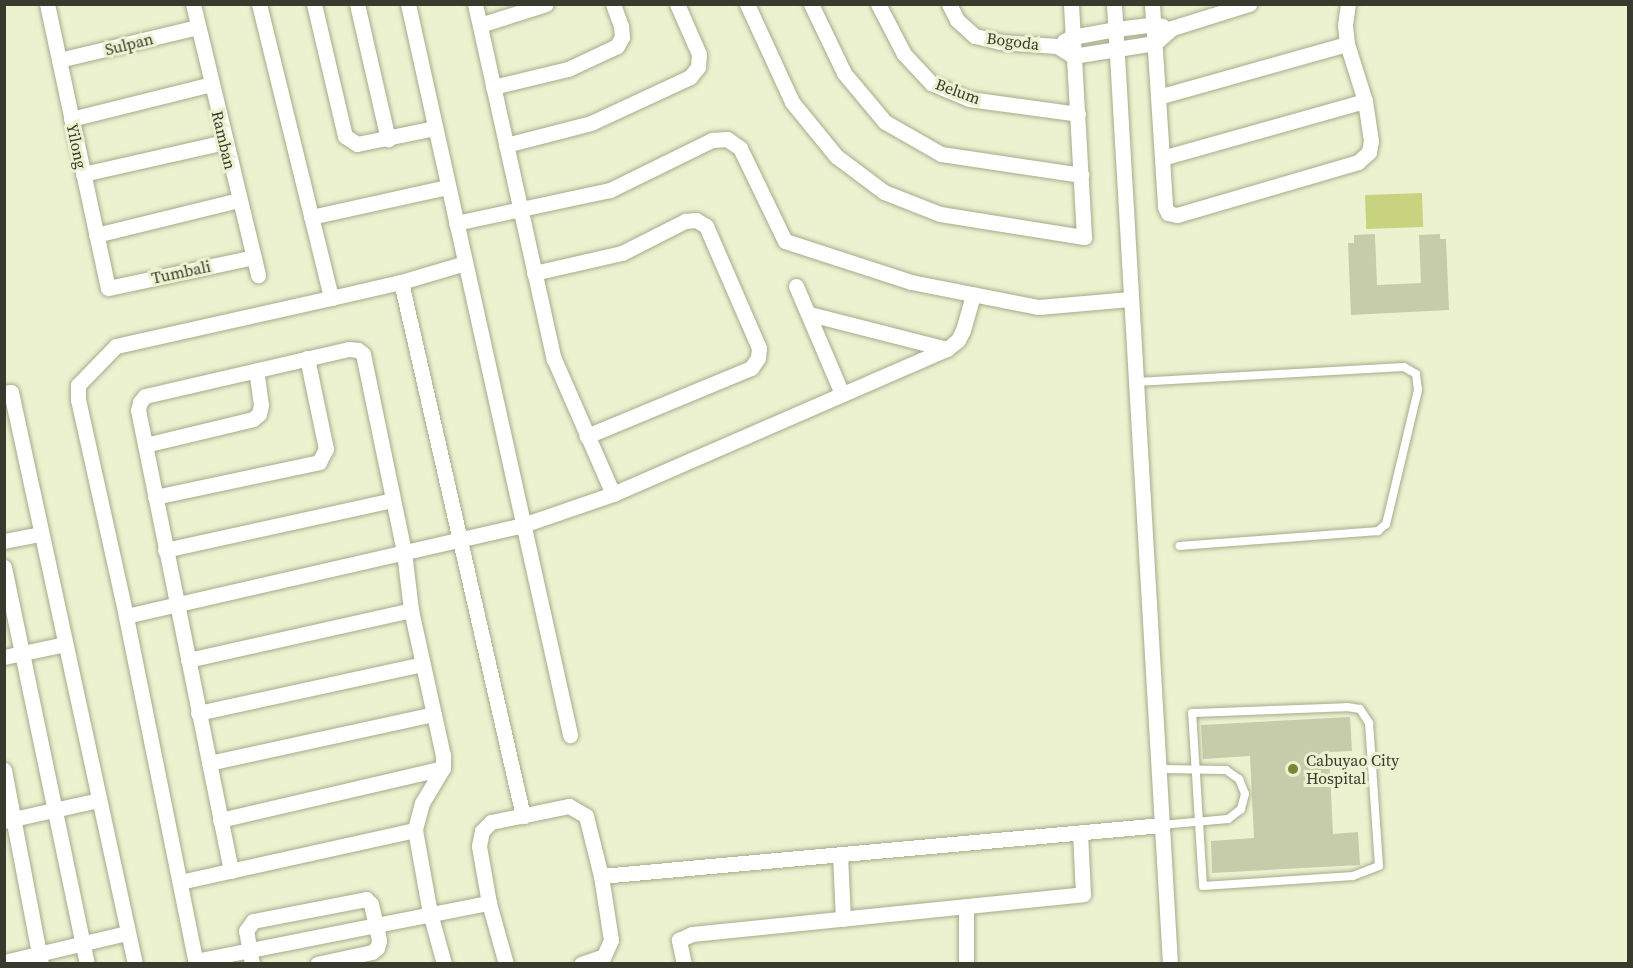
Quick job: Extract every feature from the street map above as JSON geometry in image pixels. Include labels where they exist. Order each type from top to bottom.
[{"type":"street","name":"Yilong","points":[[47,4],[108,288]]},
{"type":"street","name":"Ramban","points":[[193,4],[238,200],[258,275]]},
{"type":"street","points":[[259,4],[331,298]]},
{"type":"street","points":[[314,4],[345,136],[357,144],[435,128]]},
{"type":"street","points":[[357,4],[388,139]]},
{"type":"street","points":[[408,4],[570,735]]},
{"type":"street","points":[[476,4],[554,358],[613,494]]},
{"type":"street","points":[[480,25],[546,4]]},
{"type":"street","points":[[493,87],[568,69],[617,46],[622,37],[621,26],[613,4]]},
{"type":"street","points":[[506,145],[591,123],[690,77],[698,67],[699,54],[677,4]]},
{"type":"street","points":[[747,4],[792,102],[836,156],[884,192],[940,214],[1084,237],[1071,4]]},
{"type":"street","points":[[811,4],[844,73],[885,122],[941,154],[1081,175]]},
{"type":"street","name":"Belum","points":[[878,4],[904,54],[931,82],[969,99],[1078,114]]},
{"type":"street","name":"Bogoda","points":[[949,4],[957,20],[975,36],[1000,42],[1057,46],[1073,56]]},
{"type":"street","points":[[1114,4],[1170,963]]},
{"type":"street","points":[[1152,4],[1165,207],[1168,213],[1177,214],[1358,162],[1369,152],[1371,141],[1365,101],[1347,44],[1345,25],[1348,4]]},
{"type":"street","points":[[1073,56],[1155,43],[1172,28],[1249,4]]},
{"type":"street","points":[[1154,24],[1172,28]]},
{"type":"street","name":"Bogoda","points":[[1057,46],[1072,37],[1154,24]]},
{"type":"street","name":"Sulpan","points":[[59,60],[198,27]]},
{"type":"street","points":[[1158,97],[1347,44]]},
{"type":"street","points":[[71,119],[211,84]]},
{"type":"street","points":[[1162,158],[1365,101]]},
{"type":"street","points":[[456,223],[610,190],[712,140],[727,139],[740,148],[785,241],[911,282],[1039,307],[1130,298]]},
{"type":"street","points":[[83,174],[225,142]]},
{"type":"street","points":[[310,217],[448,188]]},
{"type":"street","points":[[96,234],[238,200]]},
{"type":"street","points":[[534,273],[622,253],[685,221],[696,220],[706,226],[759,348],[758,358],[751,368],[587,436]]},
{"type":"street","name":"Tumbali","points":[[108,288],[254,257]]},
{"type":"street","points":[[465,263],[402,282],[116,346],[78,385],[78,400],[126,616],[195,962],[251,957],[430,913],[489,903]]},
{"type":"street","points":[[402,282],[523,816]]},
{"type":"street","points":[[796,286],[810,314],[842,394]]},
{"type":"street","points":[[126,616],[522,525],[613,494],[947,349],[958,340],[963,330],[974,294]]},
{"type":"street","points":[[810,314],[947,349]]},
{"type":"street","points":[[231,871],[138,410],[145,396],[349,349],[363,354],[404,552],[411,609],[443,755],[442,768],[422,803],[415,830],[430,913],[444,963]]},
{"type":"street","points":[[155,497],[319,462],[326,449],[307,358]]},
{"type":"street","points":[[145,445],[253,419],[259,414],[261,405],[256,370]]},
{"type":"street","points":[[4,393],[11,392],[135,963]]},
{"type":"street","points":[[165,550],[393,500]]},
{"type":"street","points":[[4,542],[41,534]]},
{"type":"street","points":[[4,567],[87,963]]},
{"type":"street","points":[[188,660],[411,609]]},
{"type":"street","points":[[4,657],[65,644]]},
{"type":"street","points":[[198,713],[423,664]]},
{"type":"street","points":[[209,763],[434,714]]},
{"type":"street","points":[[220,820],[442,768]]},
{"type":"street","points":[[4,770],[10,820],[40,959]]},
{"type":"street","points":[[10,820],[99,800]]},
{"type":"street","points":[[506,963],[489,903],[479,846],[482,831],[490,822],[569,806],[586,816],[601,876],[611,940],[604,956],[581,963]]},
{"type":"street","points":[[601,876],[1161,825]]},
{"type":"street","points":[[180,882],[415,830]]},
{"type":"street","points":[[684,963],[679,940],[692,934],[1083,894],[1080,832]]},
{"type":"street","points":[[840,854],[843,919]]},
{"type":"street","points":[[251,957],[246,931],[253,921],[359,898],[366,899],[371,904],[379,941],[372,952],[317,963]]},
{"type":"street","points":[[966,906],[966,963]]},
{"type":"street","points":[[4,962],[40,959],[83,943],[128,933]]},
{"type":"lane","points":[[1136,382],[1404,367],[1416,374],[1418,390],[1386,524],[1378,531],[1180,546]]},
{"type":"lane","points":[[1347,707],[1360,709],[1369,723],[1379,866],[1353,876],[1203,886],[1196,769],[1192,713],[1347,707]]},
{"type":"lane","points":[[1159,769],[1218,769],[1234,773],[1245,794],[1240,809],[1235,814],[1221,820],[1161,825]]},
{"type":"green space","points":[[1422,193],[1423,227],[1366,229],[1365,195]]},
{"type":"building","points":[[1375,234],[1377,285],[1421,283],[1419,235],[1440,234],[1440,239],[1446,239],[1449,310],[1351,315],[1348,243],[1354,243],[1354,235]]},
{"type":"building","points":[[1350,717],[1352,751],[1329,752],[1333,834],[1358,832],[1360,865],[1212,873],[1211,841],[1254,838],[1250,756],[1203,759],[1201,725]]},
{"type":"place","name":"Cabuyao City Hospital","points":[[1293,769]]}]
